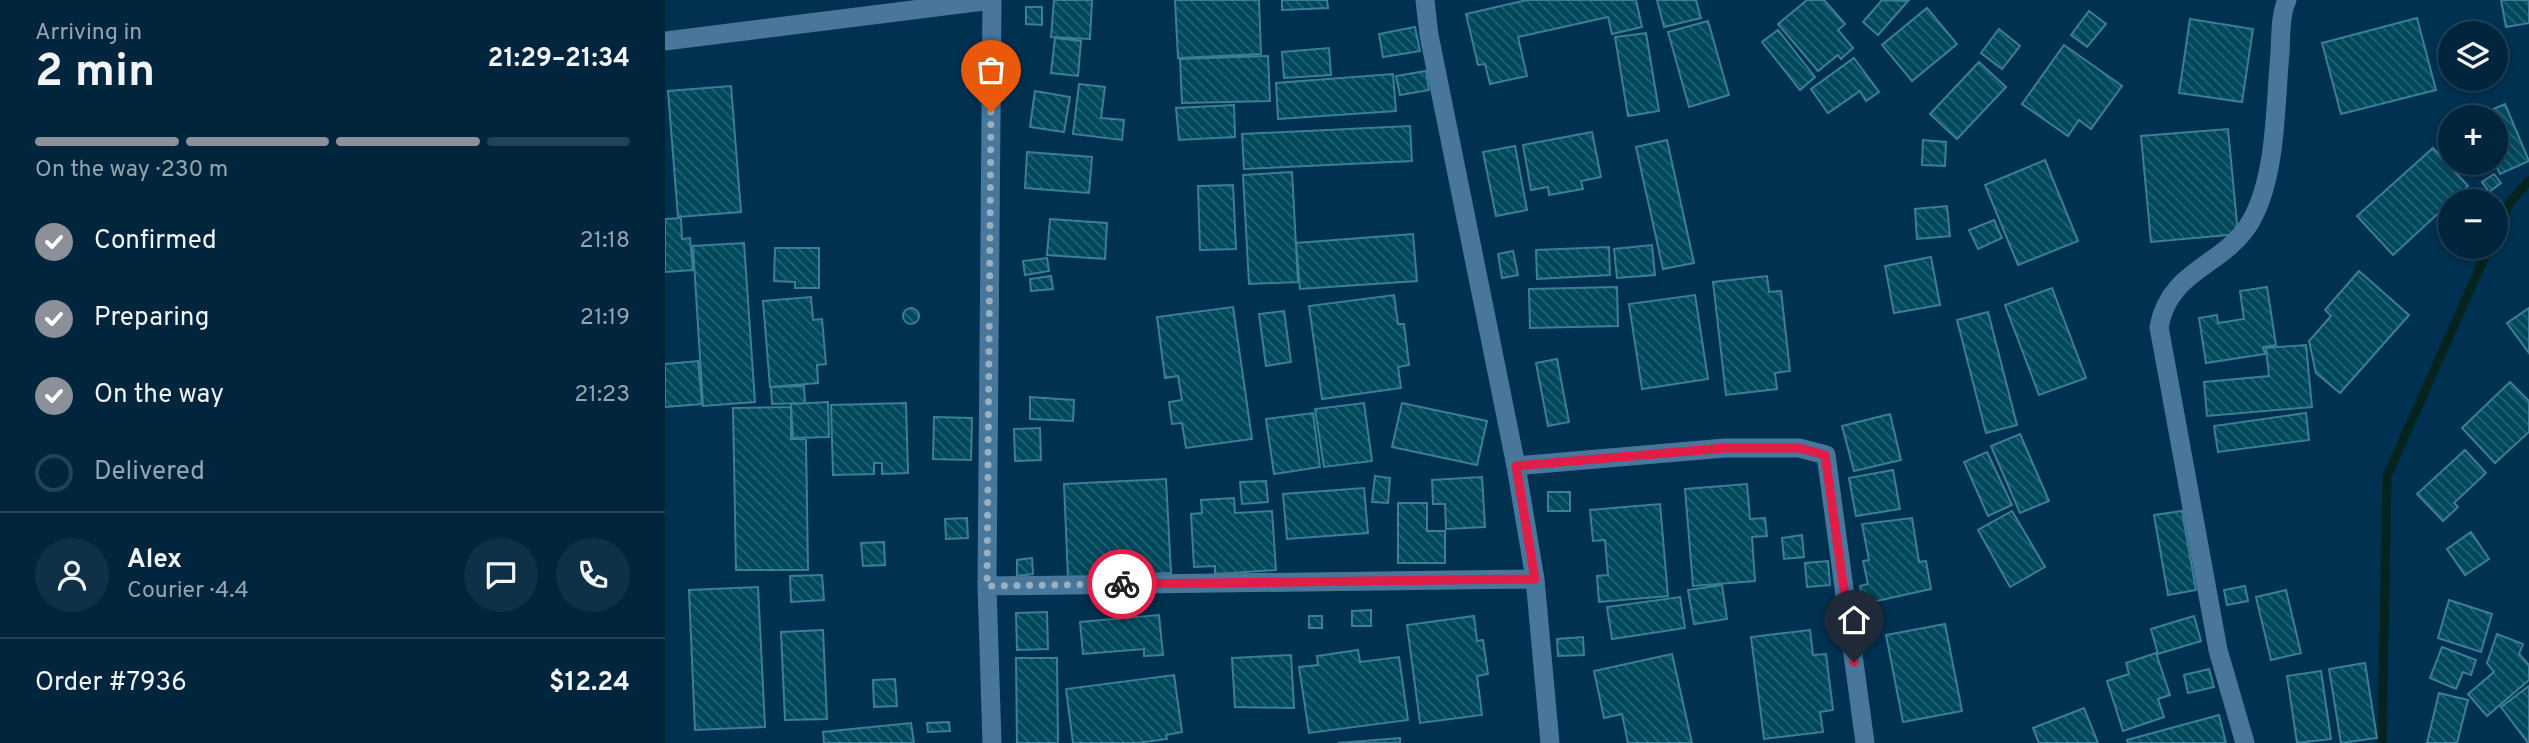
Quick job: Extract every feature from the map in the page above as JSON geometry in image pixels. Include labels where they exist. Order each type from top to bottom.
[{"type":"street","points":[[665,41],[992,0],[987,586],[992,743]]},
{"type":"street","points":[[1425,0],[1429,35],[1516,466],[1535,579],[1550,743]]},
{"type":"street","points":[[2245,743],[2218,650],[2159,327],[2162,309],[2183,280],[2220,255],[2251,221],[2269,167],[2287,0]]},
{"type":"street","points":[[1516,466],[1725,448],[1799,448],[1825,455],[1865,743]]},
{"type":"street","points":[[987,586],[1535,579]]},
{"type":"building","points":[[1054,0],[1092,0],[1090,39],[1051,37]]},
{"type":"building","points":[[1175,0],[1259,0],[1261,54],[1178,58]]},
{"type":"building","points":[[1282,0],[1327,0],[1328,8],[1282,10]]},
{"type":"building","points":[[1527,0],[1636,0],[1642,27],[1612,34],[1608,17],[1518,37],[1527,76],[1490,84],[1485,64],[1478,65],[1466,14]]},
{"type":"building","points":[[1657,0],[1696,0],[1701,18],[1664,27]]},
{"type":"building","points":[[1807,0],[1824,0],[1845,24],[1838,30],[1853,48],[1841,59],[1838,55],[1818,71],[1778,24]]},
{"type":"building","points":[[1882,0],[1908,1],[1878,35],[1863,22]]},
{"type":"building","points":[[2501,0],[2529,0],[2529,23],[2508,27],[2508,21],[2505,21]]},
{"type":"building","points":[[1026,7],[1042,7],[1042,25],[1026,24]]},
{"type":"building","points":[[1927,8],[1957,44],[1912,81],[1882,45]]},
{"type":"building","points":[[2089,11],[2106,24],[2087,47],[2071,35]]},
{"type":"building","points":[[2417,18],[2436,90],[2341,114],[2322,43]]},
{"type":"building","points":[[2190,19],[2253,29],[2242,102],[2179,93]]},
{"type":"building","points":[[1708,21],[1729,95],[1689,107],[1668,32]]},
{"type":"building","points":[[1415,27],[1420,51],[1383,57],[1379,34]]},
{"type":"building","points":[[1999,29],[2020,46],[2002,69],[1981,53]]},
{"type":"building","points":[[1778,30],[1815,77],[1800,90],[1762,42]]},
{"type":"building","points":[[1646,33],[1659,111],[1628,116],[1615,37]]},
{"type":"building","points":[[1055,38],[1081,41],[1078,76],[1051,73]]},
{"type":"building","points":[[2064,45],[2122,86],[2091,129],[2079,120],[2068,136],[2022,104]]},
{"type":"building","points":[[1329,48],[1331,75],[1284,78],[1282,52]]},
{"type":"building","points":[[1268,56],[1270,101],[1182,103],[1180,59]]},
{"type":"building","points":[[1854,58],[1879,92],[1866,101],[1860,91],[1828,113],[1811,89]]},
{"type":"building","points":[[1979,62],[2006,87],[1957,139],[1930,114]]},
{"type":"building","points":[[1426,71],[1429,90],[1400,95],[1396,76]]},
{"type":"building","points":[[1393,74],[1396,111],[1278,119],[1276,83]]},
{"type":"building","points":[[1079,84],[1105,87],[1101,118],[1124,120],[1122,140],[1073,134]]},
{"type":"building","points":[[731,86],[741,212],[678,217],[668,91]]},
{"type":"building","points":[[1035,91],[1070,97],[1064,132],[1030,127]]},
{"type":"building","points":[[1234,105],[1235,137],[1179,140],[1176,108]]},
{"type":"building","points":[[2508,111],[2529,161],[2508,170]]},
{"type":"building","points":[[1410,126],[1412,161],[1244,169],[1242,134]]},
{"type":"building","points":[[2228,129],[2238,234],[2151,242],[2141,136]]},
{"type":"building","points":[[1592,132],[1601,177],[1581,181],[1583,189],[1549,195],[1548,187],[1531,190],[1523,145]]},
{"type":"building","points":[[1667,140],[1694,263],[1663,269],[1636,147]]},
{"type":"building","points":[[1923,140],[1946,142],[1945,166],[1922,165]]},
{"type":"building","points":[[1515,146],[1527,210],[1496,216],[1483,152]]},
{"type":"building","points":[[2433,148],[2438,153],[2438,175],[2458,175],[2468,186],[2465,189],[2438,189],[2438,214],[2393,255],[2357,216]]},
{"type":"building","points":[[1027,152],[1092,157],[1089,193],[1025,188]]},
{"type":"building","points":[[2045,160],[2078,241],[2018,265],[1985,185]]},
{"type":"building","points":[[1292,172],[1298,282],[1249,284],[1243,175]]},
{"type":"building","points":[[2495,175],[2501,183],[2493,189],[2487,189],[2482,182]]},
{"type":"building","points":[[1233,185],[1236,249],[1200,250],[1198,186]]},
{"type":"building","points":[[1947,206],[1950,236],[1917,239],[1915,209]]},
{"type":"building","points":[[681,218],[682,239],[690,238],[693,270],[665,272],[665,219]]},
{"type":"building","points":[[1050,219],[1107,223],[1105,259],[1047,255]]},
{"type":"building","points":[[1994,220],[2002,238],[1978,249],[1969,230]]},
{"type":"building","points":[[1413,234],[1417,281],[1300,289],[1296,243]]},
{"type":"building","points":[[744,243],[755,402],[703,406],[693,246]]},
{"type":"building","points":[[1652,245],[1655,275],[1617,278],[1614,249]]},
{"type":"building","points":[[1609,247],[1610,275],[1537,279],[1536,250]]},
{"type":"building","points":[[775,248],[819,248],[819,288],[795,288],[795,282],[774,281]]},
{"type":"building","points":[[1513,251],[1518,275],[1502,278],[1498,254]]},
{"type":"building","points":[[1931,257],[1940,305],[1894,313],[1885,266]]},
{"type":"building","points":[[1047,258],[1049,271],[1025,275],[1023,261]]},
{"type":"building","points":[[2359,271],[2409,315],[2340,393],[2316,373],[2309,341],[2331,316],[2325,310]]},
{"type":"building","points":[[1051,276],[1053,289],[1031,291],[1030,279]]},
{"type":"building","points":[[1767,276],[1769,292],[1781,291],[1790,371],[1775,373],[1777,389],[1726,395],[1713,282]]},
{"type":"building","points":[[1617,287],[1618,326],[1530,328],[1529,289]]},
{"type":"building","points":[[2267,287],[2276,345],[2263,347],[2265,354],[2206,363],[2199,318],[2217,315],[2218,323],[2244,319],[2240,291]]},
{"type":"building","points":[[2052,288],[2086,378],[2039,395],[2005,305]]},
{"type":"building","points":[[1394,295],[1398,324],[1404,324],[1409,365],[1398,367],[1401,388],[1322,399],[1309,306]]},
{"type":"building","points":[[1695,295],[1708,379],[1642,389],[1629,304]]},
{"type":"building","points":[[811,297],[813,320],[822,319],[826,364],[817,365],[818,383],[770,387],[763,301]]},
{"type":"building","points":[[1233,307],[1252,439],[1186,448],[1182,423],[1172,424],[1169,402],[1182,400],[1178,376],[1165,378],[1157,317]]},
{"type":"building","points":[[908,308],[914,308],[919,316],[917,322],[908,324],[903,319],[903,313]]},
{"type":"building","points":[[2529,308],[2529,353],[2507,323]]},
{"type":"building","points":[[1284,311],[1291,362],[1266,366],[1259,314]]},
{"type":"building","points":[[1988,312],[2017,425],[1986,433],[1957,320]]},
{"type":"building","points":[[2306,345],[2312,407],[2207,416],[2204,382],[2269,376],[2266,348]]},
{"type":"building","points":[[1557,359],[1569,422],[1548,426],[1536,363]]},
{"type":"building","points":[[698,361],[702,404],[665,407],[665,364]]},
{"type":"building","points":[[2510,382],[2529,401],[2529,432],[2495,463],[2462,428]]},
{"type":"building","points":[[804,386],[805,403],[772,404],[771,387]]},
{"type":"building","points":[[1030,397],[1074,400],[1073,421],[1030,419]]},
{"type":"building","points":[[828,402],[829,437],[793,438],[791,404]]},
{"type":"building","points":[[906,403],[908,473],[882,474],[882,463],[874,463],[874,474],[833,475],[831,405]]},
{"type":"building","points":[[1364,403],[1372,461],[1324,467],[1315,409]]},
{"type":"building","points":[[1402,403],[1487,421],[1477,465],[1392,447]]},
{"type":"building","points":[[791,407],[791,439],[806,439],[808,570],[736,570],[733,408]]},
{"type":"building","points":[[1313,413],[1320,467],[1274,474],[1266,419]]},
{"type":"building","points":[[2306,413],[2309,440],[2218,452],[2214,426]]},
{"type":"building","points":[[1890,414],[1901,460],[1854,471],[1842,426]]},
{"type":"building","points":[[934,417],[972,418],[971,460],[933,459]]},
{"type":"building","points":[[1040,428],[1041,460],[1015,461],[1014,429]]},
{"type":"building","points":[[2020,434],[2049,501],[2020,513],[1991,446]]},
{"type":"building","points":[[2465,450],[2486,473],[2454,503],[2458,507],[2443,521],[2417,494]]},
{"type":"building","points":[[1987,452],[2012,505],[1988,516],[1964,462]]},
{"type":"building","points":[[1893,470],[1900,509],[1856,516],[1849,478]]},
{"type":"building","points":[[1375,476],[1390,478],[1388,503],[1372,502]]},
{"type":"building","points":[[1482,477],[1485,527],[1446,529],[1445,504],[1433,504],[1432,480]]},
{"type":"building","points":[[1166,479],[1171,573],[1068,578],[1064,484]]},
{"type":"building","points":[[1266,481],[1268,502],[1242,504],[1240,482]]},
{"type":"building","points":[[1747,484],[1750,519],[1765,518],[1767,536],[1752,537],[1755,581],[1693,586],[1685,489]]},
{"type":"building","points":[[1364,488],[1368,533],[1287,539],[1283,494]]},
{"type":"building","points":[[1548,492],[1570,492],[1570,511],[1548,511]]},
{"type":"building","points":[[1234,498],[1235,513],[1272,511],[1276,570],[1215,574],[1215,566],[1194,567],[1191,514],[1202,513],[1201,500]]},
{"type":"building","points":[[1398,503],[1427,503],[1427,531],[1445,531],[1445,563],[1398,563]]},
{"type":"building","points":[[1660,504],[1668,596],[1599,602],[1597,576],[1608,575],[1605,540],[1593,541],[1590,510]]},
{"type":"building","points":[[2012,511],[2045,567],[2010,587],[1978,530]]},
{"type":"building","points":[[2182,511],[2196,590],[2168,595],[2154,515]]},
{"type":"building","points":[[967,518],[968,538],[946,539],[945,519]]},
{"type":"building","points":[[1912,518],[1919,562],[1926,561],[1931,589],[1863,604],[1860,586],[1868,584],[1863,561],[1869,560],[1862,524]]},
{"type":"building","points":[[2471,532],[2489,559],[2465,575],[2447,549]]},
{"type":"building","points":[[1802,535],[1804,557],[1784,559],[1782,538]]},
{"type":"building","points":[[884,542],[885,565],[863,566],[861,543]]},
{"type":"building","points":[[1032,558],[1033,574],[1017,576],[1017,560]]},
{"type":"building","points":[[1828,561],[1830,585],[1807,587],[1805,563]]},
{"type":"building","points":[[822,575],[824,600],[791,602],[790,576]]},
{"type":"building","points":[[1722,585],[1727,619],[1694,624],[1688,590]]},
{"type":"building","points":[[2245,586],[2248,601],[2227,605],[2224,590]]},
{"type":"building","points":[[758,587],[765,727],[695,730],[689,590]]},
{"type":"building","points":[[2286,590],[2301,653],[2271,660],[2256,597]]},
{"type":"building","points":[[1680,597],[1685,628],[1612,639],[1607,607]]},
{"type":"building","points":[[2449,600],[2492,614],[2481,652],[2438,638]]},
{"type":"building","points":[[1371,610],[1371,626],[1352,626],[1352,611]]},
{"type":"building","points":[[1047,612],[1048,649],[1017,650],[1016,613]]},
{"type":"building","points":[[1159,615],[1163,655],[1144,656],[1144,649],[1083,654],[1080,622]]},
{"type":"building","points":[[1309,616],[1322,616],[1322,628],[1309,628]]},
{"type":"building","points":[[1474,616],[1477,641],[1483,640],[1488,674],[1477,676],[1482,715],[1420,723],[1407,625]]},
{"type":"building","points":[[2194,616],[2201,641],[2158,654],[2151,629]]},
{"type":"building","points":[[1945,624],[1962,711],[1903,722],[1886,635]]},
{"type":"building","points":[[823,630],[827,719],[785,720],[781,632]]},
{"type":"building","points":[[1810,630],[1813,655],[1826,654],[1833,710],[1820,712],[1823,732],[1764,739],[1751,637]]},
{"type":"building","points":[[2497,634],[2523,644],[2519,654],[2529,665],[2529,680],[2487,716],[2468,694],[2494,672],[2487,663]]},
{"type":"building","points":[[1583,637],[1584,655],[1558,656],[1557,639]]},
{"type":"building","points":[[2442,647],[2476,660],[2471,675],[2463,672],[2456,689],[2430,678]]},
{"type":"building","points":[[1358,650],[1360,662],[1399,657],[1408,720],[1309,733],[1299,667],[1318,665],[1317,656]]},
{"type":"building","points":[[2156,653],[2170,695],[2158,699],[2164,717],[2123,731],[2107,681],[2129,674],[2126,663]]},
{"type":"building","points":[[1672,654],[1692,743],[1628,743],[1622,714],[1604,718],[1594,671]]},
{"type":"building","points":[[1291,655],[1294,708],[1235,707],[1232,658]]},
{"type":"building","points":[[1016,658],[1057,658],[1058,743],[1017,743]]},
{"type":"building","points":[[2365,663],[2377,738],[2341,743],[2329,669]]},
{"type":"building","points":[[2209,669],[2214,687],[2188,693],[2184,675]]},
{"type":"building","points":[[2321,671],[2331,739],[2297,743],[2287,676]]},
{"type":"building","points":[[1174,675],[1182,732],[1166,735],[1167,739],[1137,743],[1073,743],[1066,689]]},
{"type":"building","points":[[895,679],[897,706],[874,707],[873,680]]},
{"type":"building","points":[[2529,686],[2529,743],[2528,743],[2501,707]]},
{"type":"building","points":[[2439,693],[2468,700],[2457,743],[2427,743]]},
{"type":"building","points":[[2084,708],[2098,743],[2039,743],[2033,728]]},
{"type":"building","points":[[2219,715],[2226,743],[2128,743],[2127,740]]},
{"type":"building","points":[[949,722],[950,731],[928,732],[927,723]]},
{"type":"building","points":[[911,723],[914,743],[824,743],[823,732]]},
{"type":"building","points":[[1400,738],[1400,743],[1338,743]]},
{"type":"waterway","points":[[2508,206],[2529,181]]},
{"type":"waterway","points":[[2382,743],[2387,476],[2484,259]]},
{"type":"way so far","points":[[991,112],[987,586],[1122,584]]},
{"type":"route","points":[[1122,584],[1535,579],[1516,466],[1725,448],[1799,448],[1825,455],[1854,662]]}]
